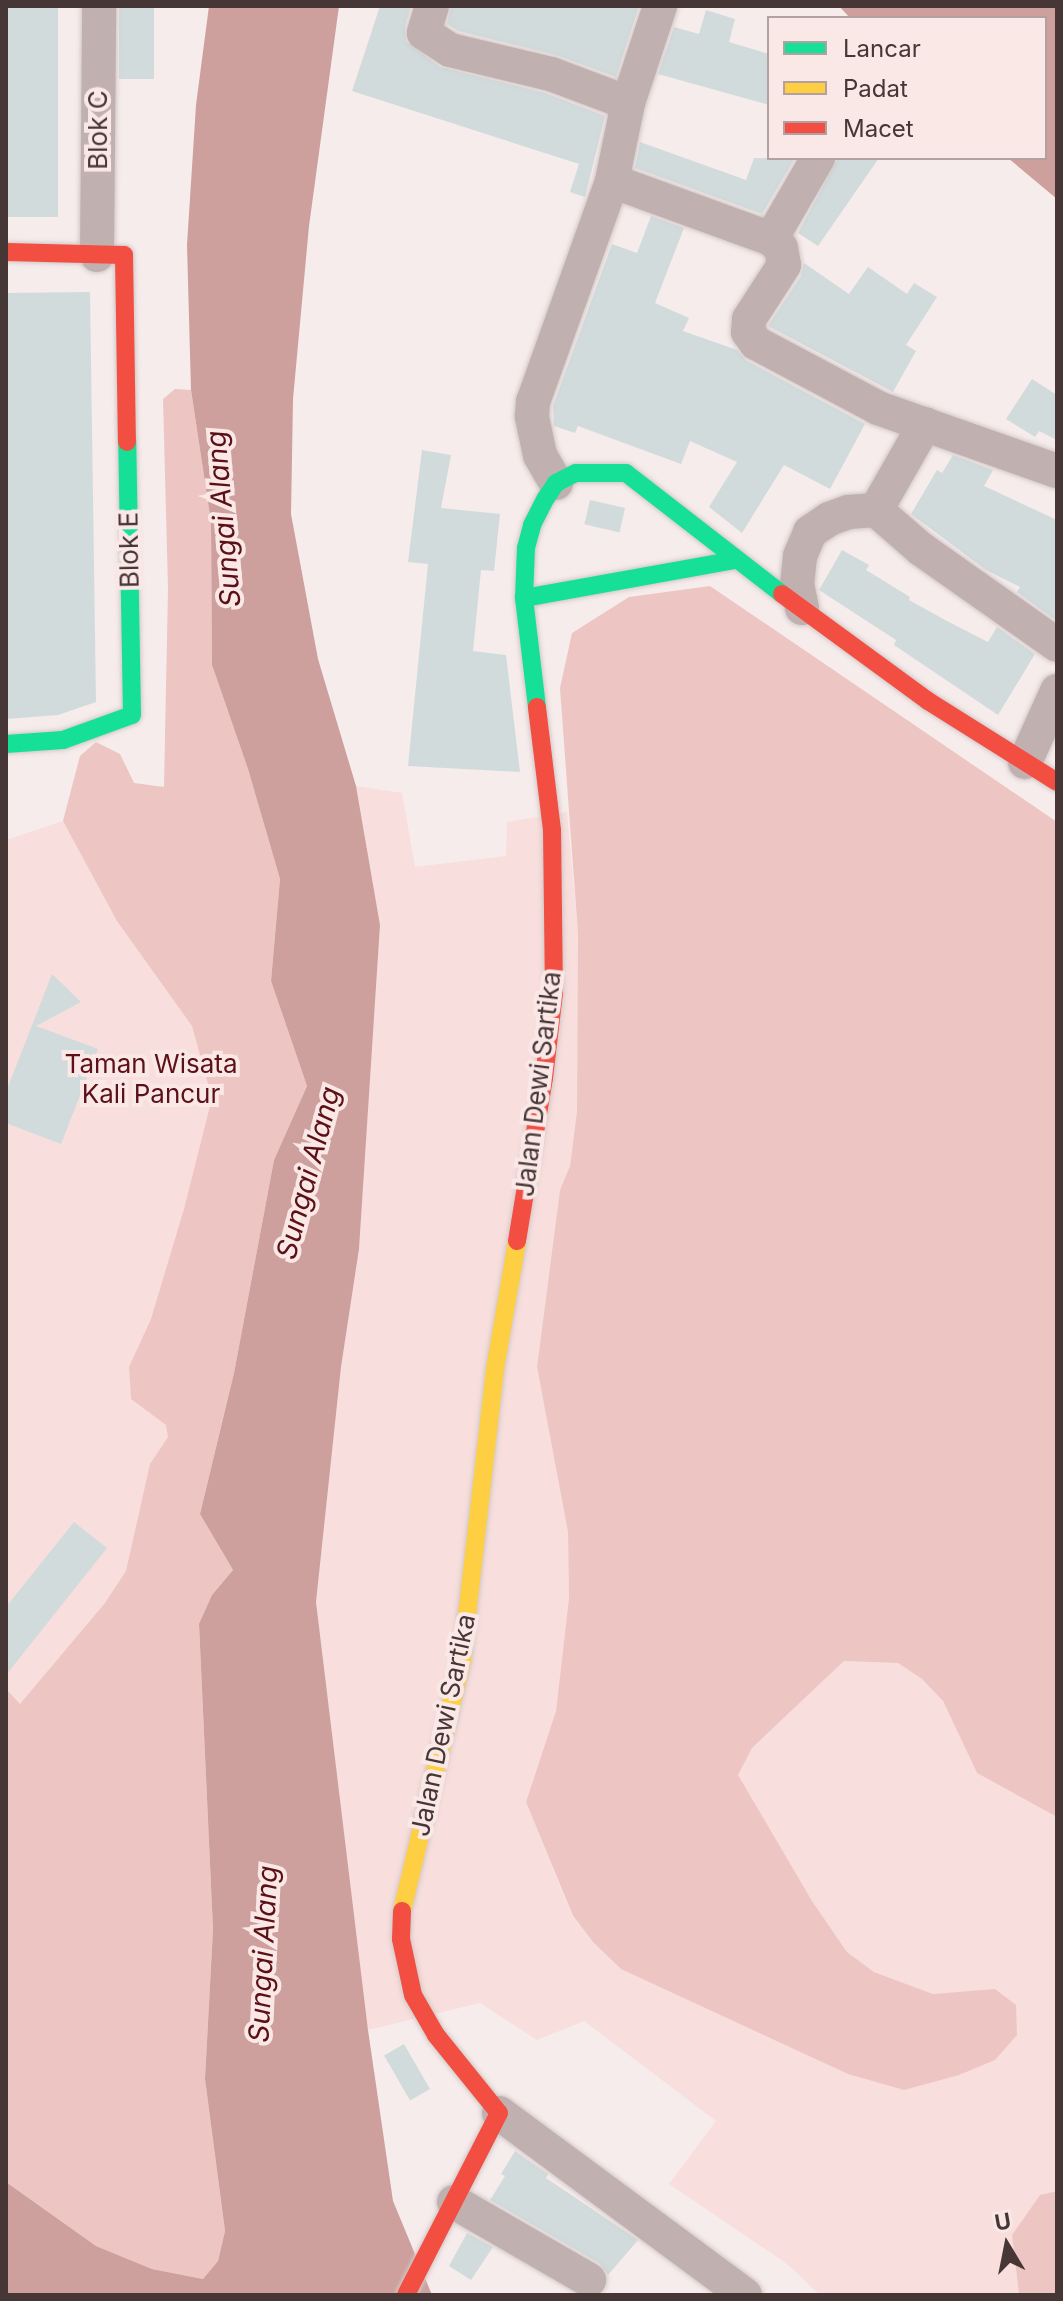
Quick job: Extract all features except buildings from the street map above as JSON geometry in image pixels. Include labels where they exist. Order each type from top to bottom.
[{"type":"street","name":"Blok C","points":[[99,6],[110,255]]},
{"type":"street","points":[[432,6],[424,33],[450,50],[551,74],[628,103]]},
{"type":"street","points":[[660,6],[628,103],[612,181],[533,402],[532,416],[540,455],[556,483],[576,473],[626,473],[735,560],[928,701],[1057,782]]},
{"type":"street","points":[[771,239],[817,160]]},
{"type":"street","points":[[612,181],[771,239],[785,256],[784,265],[749,319],[747,327],[751,337],[878,408],[1057,471]]},
{"type":"street","points":[[6,252],[110,255]]},
{"type":"street","name":"Blok E","points":[[6,744],[63,740],[132,715],[110,255]]},
{"type":"street","points":[[876,510],[925,424]]},
{"type":"street","name":"Jalan Dewi Sartika","points":[[499,2113],[436,2035],[413,1995],[401,1939],[402,1907],[462,1659],[495,1369],[544,1078],[554,993],[552,830],[524,598],[526,548],[532,525],[556,483]]},
{"type":"street","points":[[802,608],[797,585],[800,556],[810,532],[829,519],[848,512],[876,510],[921,549],[1057,645]]},
{"type":"street","points":[[524,598],[735,560]]},
{"type":"street","points":[[1025,762],[1057,691]]},
{"type":"street","points":[[406,2295],[499,2113],[745,2295]]},
{"type":"street","points":[[454,2202],[589,2280]]},
{"type":"green space","points":[[120,754],[134,783],[164,788],[271,981],[6,2182],[6,840],[63,821],[80,756]]},
{"type":"green space","points":[[356,786],[402,793],[415,867],[506,856],[507,822],[567,812],[578,934],[577,1111],[570,1166],[560,1190],[537,1367],[568,1532],[569,1598],[556,1711],[526,1802],[572,1916],[593,1942],[848,2074],[995,1990],[933,1994],[874,1972],[847,1952],[812,1901],[737,1775],[752,1748],[844,1661],[898,1663],[922,1679],[943,1701],[977,1773],[1057,1817],[1057,2191],[1040,2195],[1012,2235],[1019,2295],[820,2295],[786,2263],[669,2184],[716,2121],[584,2021],[537,2040],[480,2003],[368,2030],[316,1602],[341,1367],[359,1249],[380,925]]},
{"type":"shaded area","name":"Taman Wisata Kali Pancur","points":[[175,389],[191,390],[211,522],[212,665],[248,769],[280,879],[271,981],[307,1086],[274,1160],[234,1373],[200,1514],[233,1570],[212,1595],[199,1625],[213,1929],[205,2079],[225,2231],[218,2261],[203,2279],[152,2269],[96,2246],[6,2182],[6,1689],[20,1704],[105,1603],[126,1571],[150,1464],[168,1437],[166,1425],[131,1399],[129,1367],[151,1319],[184,1209],[212,1098],[192,1026],[117,921],[63,821],[80,756],[96,742],[120,754],[134,783],[164,787],[168,588],[163,399]]},
{"type":"shaded area","points":[[710,586],[1057,822],[1057,1817],[977,1773],[943,1701],[922,1679],[898,1663],[844,1661],[752,1748],[738,1775],[812,1901],[847,1952],[874,1972],[933,1994],[995,1989],[1016,2005],[1017,2035],[995,2060],[959,2075],[904,2090],[848,2074],[621,1969],[593,1942],[573,1916],[526,1802],[556,1711],[569,1598],[568,1532],[537,1367],[560,1190],[570,1166],[577,1111],[578,934],[560,688],[572,633],[629,597]]},
{"type":"shaded area","points":[[1057,2191],[1057,2295],[1019,2295],[1012,2235],[1040,2195]]},
{"type":"water","name":"Sungai Alang","points":[[209,6],[339,6],[309,226],[293,399],[291,514],[318,659],[356,786],[380,925],[359,1249],[341,1367],[316,1602],[368,2030],[393,2201],[432,2295],[6,2295],[6,2182],[96,2246],[152,2269],[203,2279],[218,2261],[225,2231],[205,2079],[213,1929],[199,1624],[212,1595],[233,1570],[200,1514],[234,1373],[274,1160],[307,1086],[271,981],[280,879],[248,769],[212,665],[211,522],[191,390],[187,245],[196,105]]},
{"type":"water","points":[[839,6],[1057,6],[1057,199],[1010,160],[1047,160],[1047,16],[848,16]]},
{"type":"traffic: fast","points":[[6,744],[63,740],[132,715],[127,442]]},
{"type":"traffic: fast","points":[[537,707],[524,598],[526,548],[532,525],[546,498],[556,483],[576,473],[626,473],[782,594]]},
{"type":"traffic: fast","points":[[524,598],[735,560]]},
{"type":"traffic: slow","points":[[402,1911],[462,1659],[495,1369],[517,1241]]},
{"type":"traffic: jam","points":[[6,252],[124,255],[127,442]]},
{"type":"traffic: jam","points":[[782,594],[928,701],[1057,782]]},
{"type":"traffic: jam","points":[[517,1241],[544,1078],[554,993],[552,830],[537,707]]},
{"type":"traffic: jam","points":[[402,1911],[401,1939],[413,1995],[436,2035],[499,2113],[406,2295]]}]
